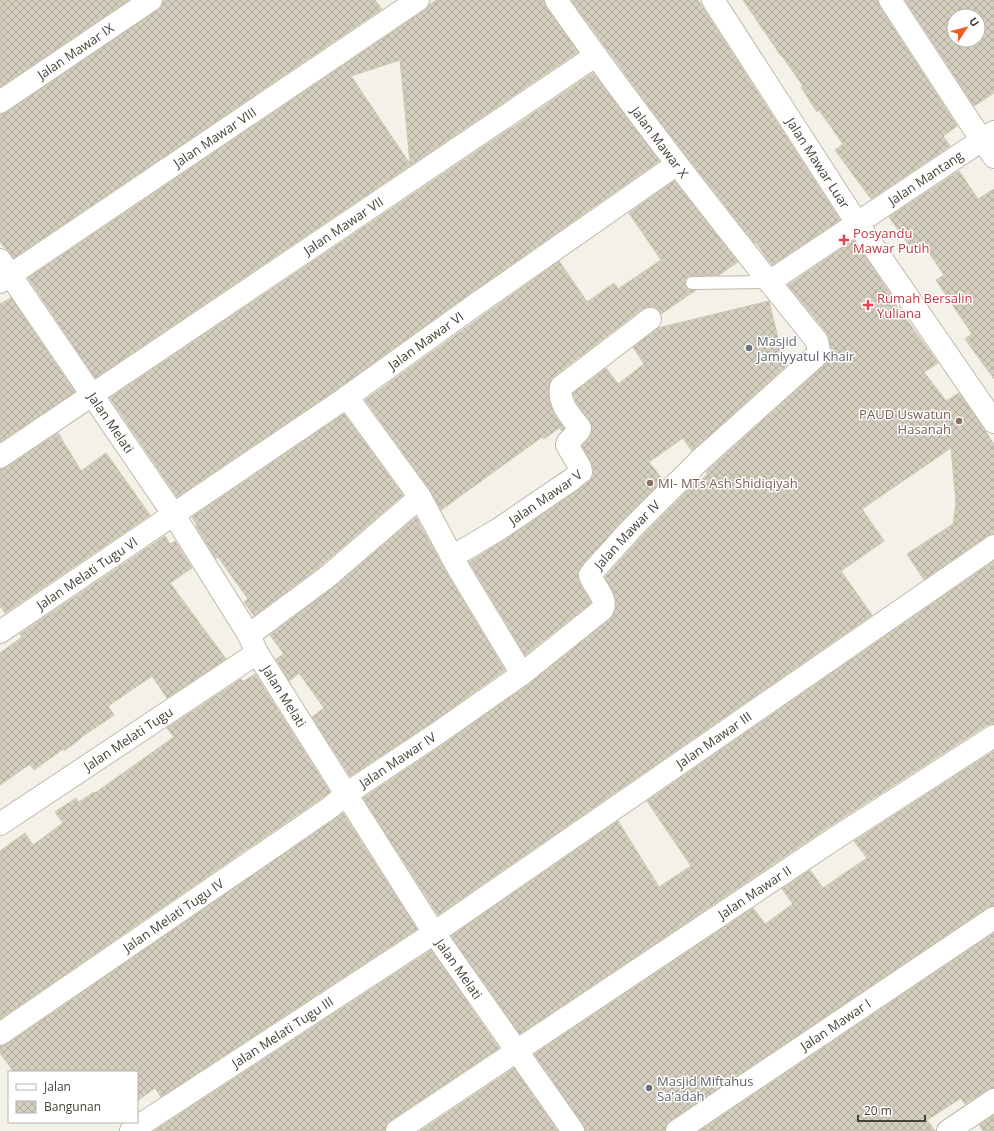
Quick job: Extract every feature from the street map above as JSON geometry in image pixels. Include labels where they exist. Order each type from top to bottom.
[{"type":"street","name":"Jalan Mawar IX","points":[[0,102],[151,0]]},
{"type":"street","name":"Jalan Mawar VIII","points":[[4,272],[418,0]]},
{"type":"street","name":"Jalan Mawar X","points":[[556,0],[595,56],[677,164],[817,341],[819,351]]},
{"type":"street","name":"Jalan Mawar Luar","points":[[713,0],[857,223],[994,422]]},
{"type":"street","points":[[890,0],[990,143]]},
{"type":"street","name":"Jalan Mawar VII","points":[[0,457],[595,56]]},
{"type":"street","name":"Jalan Mantang","points":[[857,223],[990,143]]},
{"type":"street","name":"Jalan Mawar VI","points":[[174,515],[347,397],[475,305],[677,164]]},
{"type":"street","points":[[769,282],[857,223]]},
{"type":"street","name":"Jalan Melati","points":[[4,272],[92,395],[174,515],[346,794],[434,933],[573,1131]]},
{"type":"street","name":"Jalan Mawar V","points":[[452,557],[499,529],[581,472],[580,466],[567,445],[580,428],[562,403],[560,394],[562,386],[650,319]]},
{"type":"street","name":"Jalan Mawar IV","points":[[346,794],[438,733],[522,674],[602,610],[604,601],[590,575],[632,528],[699,461],[815,357],[819,351]]},
{"type":"street","points":[[347,397],[420,496],[452,557],[522,674]]},
{"type":"street","points":[[253,644],[420,496]]},
{"type":"street","name":"Jalan Melati Tugu VI","points":[[0,632],[174,515]]},
{"type":"street","name":"Jalan Mawar III","points":[[434,933],[994,546]]},
{"type":"street","name":"Jalan Melati Tugu","points":[[0,824],[253,644]]},
{"type":"street","name":"Jalan Mawar II","points":[[397,1131],[837,837],[994,736]]},
{"type":"street","name":"Jalan Melati Tugu IV","points":[[0,1034],[331,806],[346,794]]},
{"type":"street","name":"Jalan Mawar I","points":[[677,1131],[994,918]]},
{"type":"street","name":"Jalan Melati Tugu III","points":[[131,1131],[434,933]]},
{"type":"street","points":[[948,1131],[994,1100]]},
{"type":"lane","points":[[692,283],[769,282]]},
{"type":"building","points":[[0,0],[129,0],[0,87]]},
{"type":"building","points":[[163,0],[375,0],[382,9],[14,258],[0,242],[0,114],[7,112],[158,10],[162,6]]},
{"type":"building","points":[[437,0],[544,0],[546,7],[578,52],[95,378],[28,278],[425,10],[430,4]],"holes":[[[400,60],[410,164],[351,76]]]},
{"type":"building","points":[[571,0],[698,0],[840,220],[772,265],[754,240],[755,244],[661,123]]},
{"type":"building","points":[[743,0],[878,0],[880,7],[957,126],[943,136],[950,146],[871,199],[835,150],[843,144],[819,110],[817,112],[801,87],[803,86]]},
{"type":"building","points":[[905,0],[994,0],[994,93],[974,106]]},
{"type":"building","points":[[593,73],[659,161],[340,387],[177,497],[110,398]]},
{"type":"building","points":[[959,171],[978,199],[994,189],[994,379],[965,339],[972,334],[936,280],[944,275],[922,242],[912,249],[889,217]]},
{"type":"building","points":[[674,181],[738,262],[719,275],[688,277],[685,283],[686,287],[689,290],[696,290],[661,314],[660,311],[654,307],[642,309],[553,377],[549,386],[549,400],[554,414],[564,428],[562,431],[559,428],[544,439],[542,437],[441,510],[430,490],[365,400],[559,261],[587,302],[614,283],[618,289],[661,260],[629,213]]},
{"type":"building","points":[[854,240],[895,301],[894,302],[938,363],[924,372],[946,401],[959,393],[994,444],[994,534],[987,536],[924,580],[907,554],[953,524],[956,503],[951,448],[862,509],[884,541],[841,571],[872,615],[438,915],[363,798],[529,684],[610,619],[615,610],[616,601],[613,591],[605,577],[641,537],[688,490],[708,474],[706,472],[708,470],[823,366],[833,355],[827,333],[788,285]]},
{"type":"building","points":[[11,298],[75,392],[0,442],[0,304]]},
{"type":"building","points":[[769,301],[785,367],[692,451],[683,438],[649,462],[663,480],[623,520],[580,568],[578,580],[591,603],[525,655],[469,562],[506,539],[578,490],[593,477],[592,464],[582,446],[591,435],[592,426],[576,402],[573,393],[606,368],[618,384],[644,364],[633,347],[658,328]]},
{"type":"building","points":[[344,414],[403,495],[319,567],[254,616],[244,602],[248,599],[218,557],[216,559],[192,517]]},
{"type":"building","points":[[58,433],[81,471],[106,453],[150,515],[5,613],[0,606],[0,469],[7,467]]},
{"type":"building","points":[[416,517],[447,574],[505,670],[431,723],[350,776],[312,717],[324,708],[299,673],[289,681],[276,659],[284,654],[270,635],[335,586]]},
{"type":"building","points":[[165,536],[170,544],[175,541],[192,568],[170,583],[226,659],[167,698],[152,676],[108,706],[114,715],[80,738],[64,751],[63,749],[34,770],[30,764],[0,785],[0,653],[22,637],[20,634]]},
{"type":"building","points":[[994,561],[994,724],[987,725],[830,826],[520,1034],[451,936],[618,821],[659,887],[691,866],[647,801]]},
{"type":"building","points":[[255,674],[330,792],[0,1019],[0,851],[25,833],[33,845],[63,823],[55,812],[76,798],[79,802],[94,792],[95,793],[174,737],[167,728],[241,679],[243,682]]},
{"type":"building","points":[[994,751],[994,906],[987,908],[670,1121],[666,1125],[665,1131],[585,1131],[583,1124],[534,1054],[753,908],[765,924],[793,904],[782,889],[810,870],[823,888],[867,858],[854,841]]},
{"type":"building","points":[[343,813],[417,929],[161,1097],[155,1088],[138,1100],[138,1071],[13,1071],[0,1053],[0,1046],[7,1044]]},
{"type":"building","points":[[994,933],[994,1088],[987,1090],[965,1104],[961,1098],[927,1120],[935,1131],[699,1131]]},
{"type":"building","points":[[431,950],[499,1048],[390,1121],[386,1125],[385,1131],[154,1131]]},
{"type":"building","points":[[514,1068],[558,1131],[420,1131]]},
{"type":"building","points":[[994,1115],[994,1131],[983,1131],[979,1125]]},
{"type":"place","name":"Posyandu Mawar Putih","points":[[844,240]]},
{"type":"place","name":"Rumah Bersalin Yuliana","points":[[868,305]]},
{"type":"place","name":"Masjid Jamiyyatul Khair","points":[[749,348]]},
{"type":"place","name":"PAUD Uswatun Hasanah","points":[[959,421]]},
{"type":"place","name":"MI- MTs Ash Shidiqiyah","points":[[650,483]]},
{"type":"place","name":"Masjid Miftahus Sa'adah","points":[[649,1088]]}]
